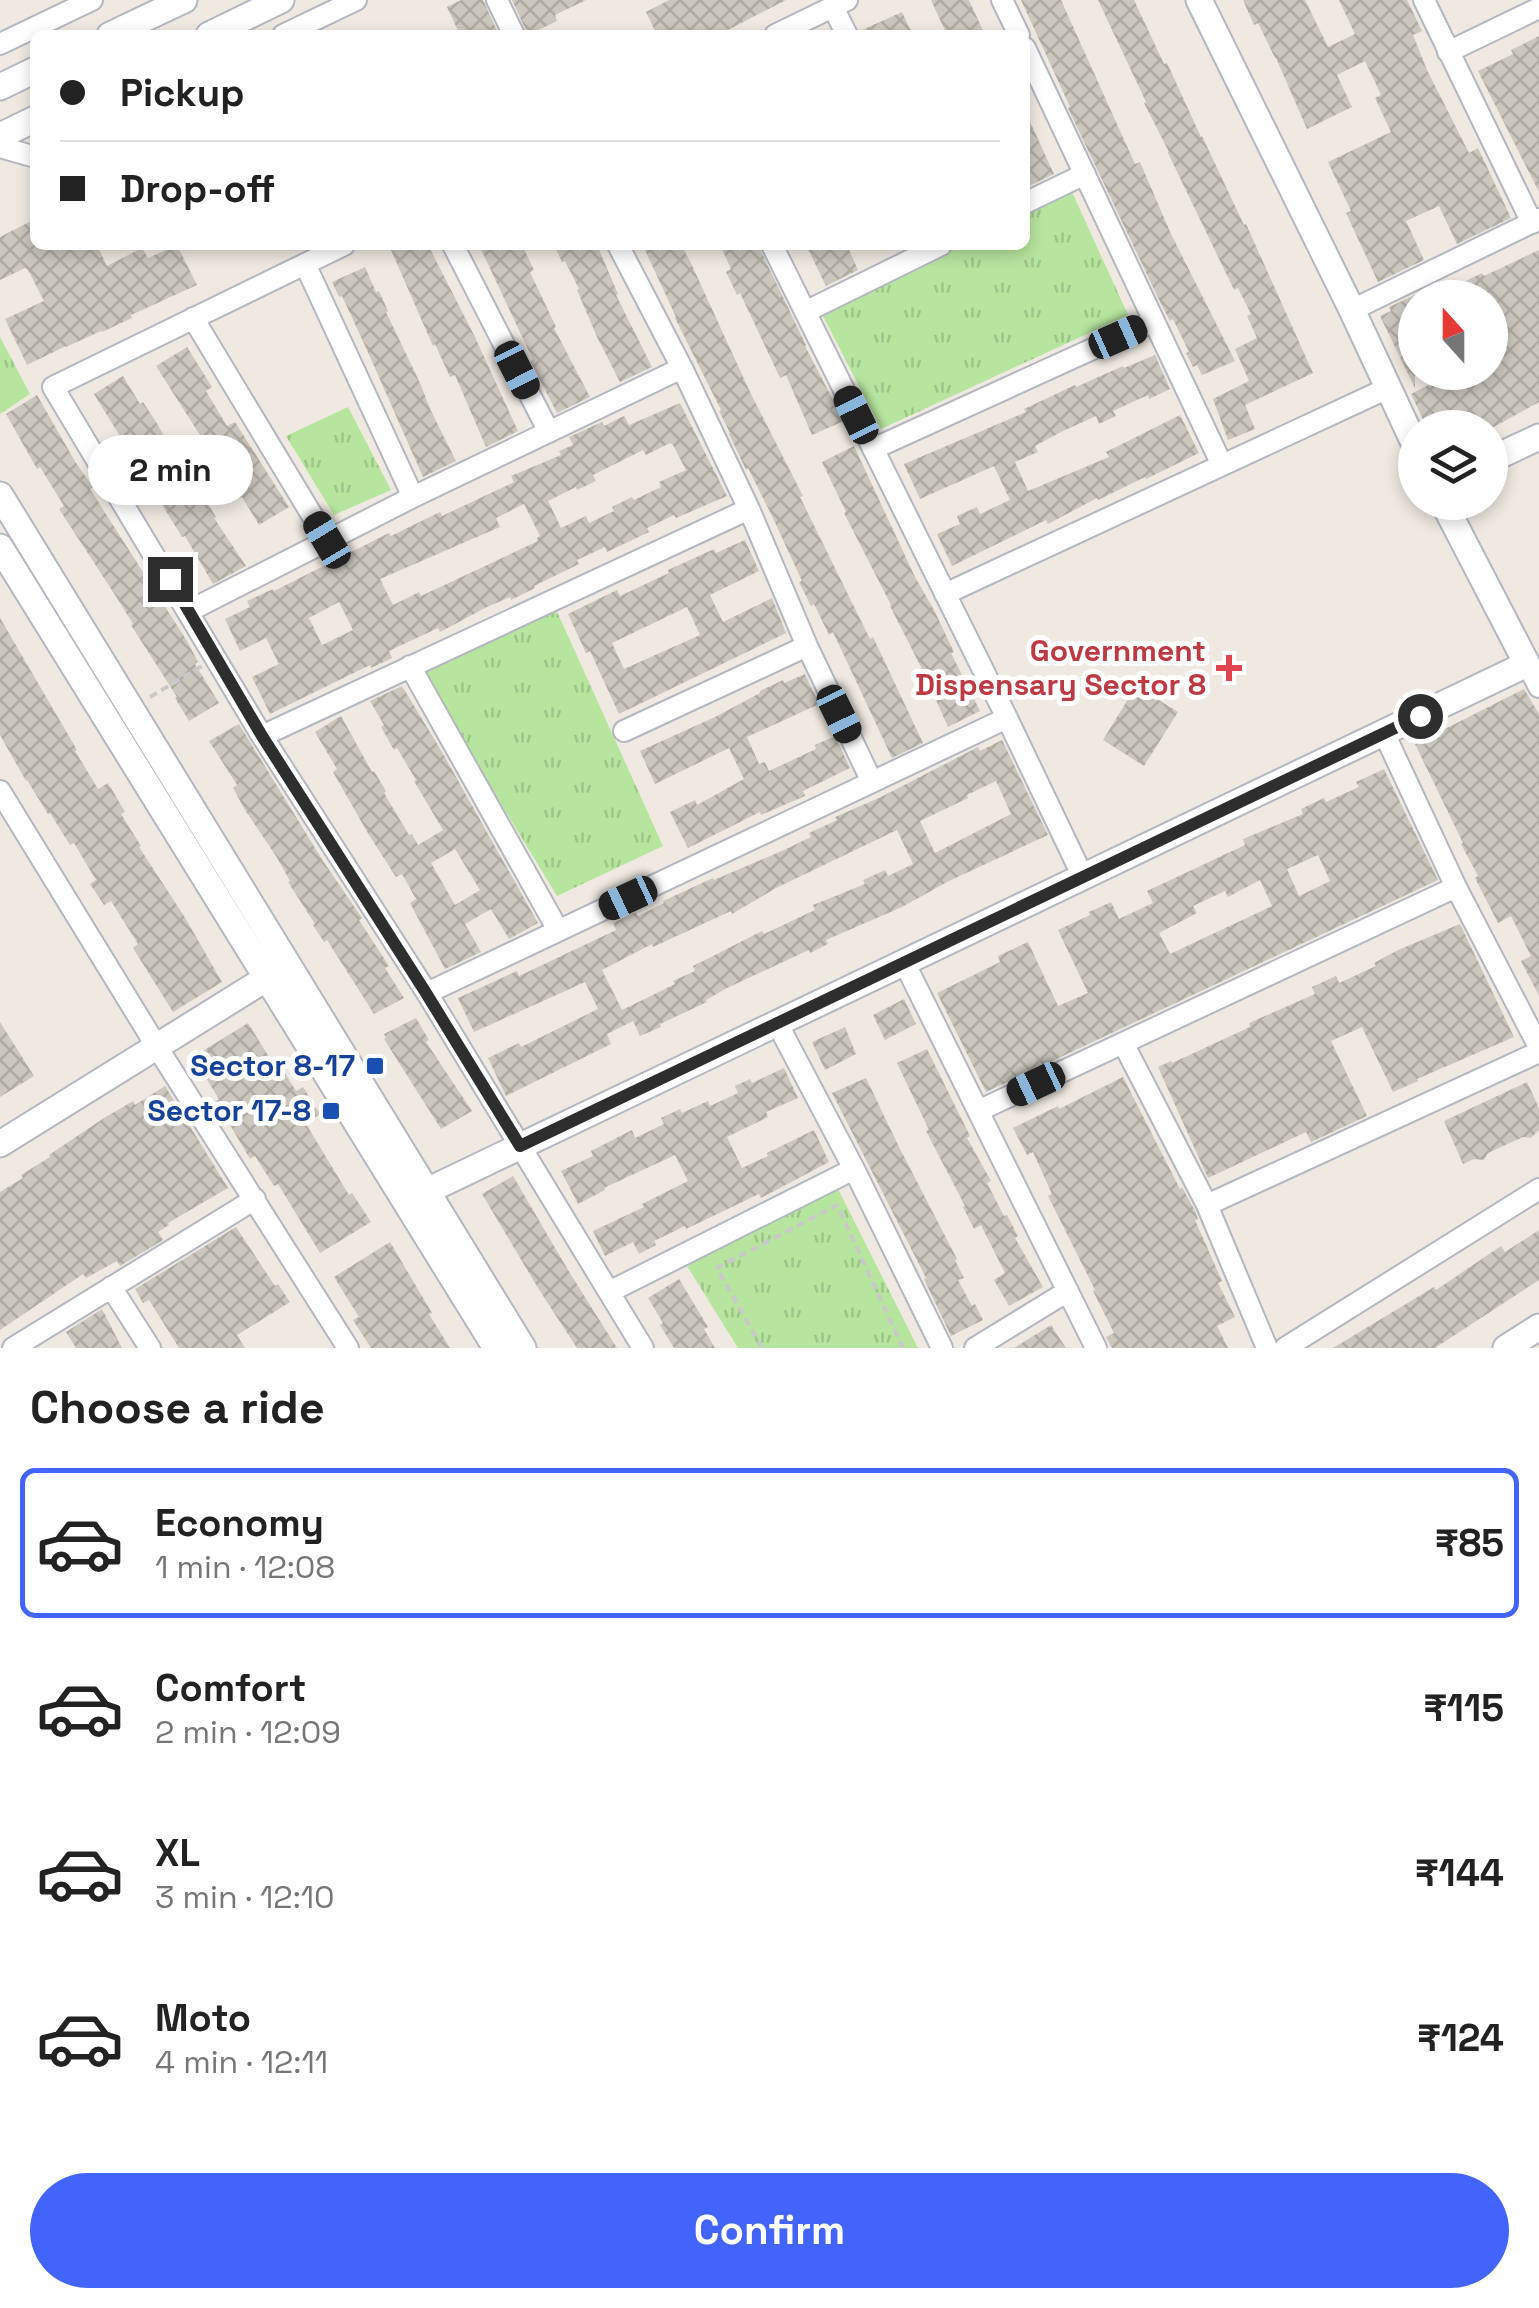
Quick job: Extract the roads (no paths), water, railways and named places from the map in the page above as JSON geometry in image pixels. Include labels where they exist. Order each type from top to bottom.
[{"type":"street","points":[[0,44],[92,0]]},
{"type":"street","points":[[121,30],[184,0]]},
{"type":"street","points":[[219,30],[282,0]]},
{"type":"street","points":[[293,30],[356,0]]},
{"type":"street","points":[[498,0],[512,30]]},
{"type":"street","points":[[1002,0],[1017,30]]},
{"type":"street","points":[[1199,0],[1398,410]]},
{"type":"street","points":[[1352,310],[1535,221],[1424,0]]},
{"type":"street","points":[[785,30],[840,3],[846,30]]},
{"type":"street","points":[[1448,52],[1539,8]]},
{"type":"street","points":[[1030,59],[1222,465]]},
{"type":"street","points":[[0,87],[30,72]]},
{"type":"street","points":[[0,136],[30,121]]},
{"type":"street","points":[[0,147],[30,155]]},
{"type":"street","points":[[1030,201],[1084,174]]},
{"type":"street","points":[[334,250],[52,387],[262,736],[426,993],[643,1348]]},
{"type":"street","points":[[457,250],[549,432]]},
{"type":"street","points":[[621,250],[749,509],[807,646],[872,782]]},
{"type":"street","points":[[774,250],[1083,877]]},
{"type":"street","points":[[805,312],[931,250]]},
{"type":"street","points":[[305,264],[413,497]]},
{"type":"street","points":[[193,318],[327,540]]},
{"type":"street","points":[[873,449],[1154,321]]},
{"type":"street","points":[[189,612],[413,497],[682,368]]},
{"type":"street","points":[[945,594],[1388,388]]},
{"type":"street","points":[[1508,452],[1539,437]]},
{"type":"street","points":[[0,495],[524,1348]]},
{"type":"street","points":[[262,736],[749,509]]},
{"type":"street","points":[[427,1191],[1384,733],[1533,676],[1452,520]]},
{"type":"street","points":[[0,548],[496,1348]]},
{"type":"street","points":[[624,731],[807,646]]},
{"type":"street","points":[[410,666],[558,930]]},
{"type":"street","points":[[426,993],[1007,718]]},
{"type":"street","points":[[1207,1205],[1539,1049],[1456,887],[1384,733]]},
{"type":"street","points":[[2,799],[348,1348]]},
{"type":"street","points":[[978,1110],[1456,887]]},
{"type":"street","points":[[904,962],[1096,1348]]},
{"type":"street","points":[[0,1144],[267,978]]},
{"type":"street","points":[[778,1023],[942,1348]]},
{"type":"street","points":[[1123,1043],[1207,1205],[1266,1348]]},
{"type":"street","points":[[609,1292],[854,1170]]},
{"type":"street","points":[[1285,1348],[1539,1189]]},
{"type":"street","points":[[13,1348],[255,1199]]},
{"type":"street","points":[[111,1287],[150,1348]]},
{"type":"street","points":[[975,1348],[1068,1291]]},
{"type":"street","points":[[1506,1348],[1539,1327]]},
{"type":"place","name":"Government Dispensary Sector 8","points":[[1229,668]]},
{"type":"place","name":"Sector 8-17","points":[[375,1066]]},
{"type":"place","name":"Sector 17-8","points":[[331,1111]]}]
